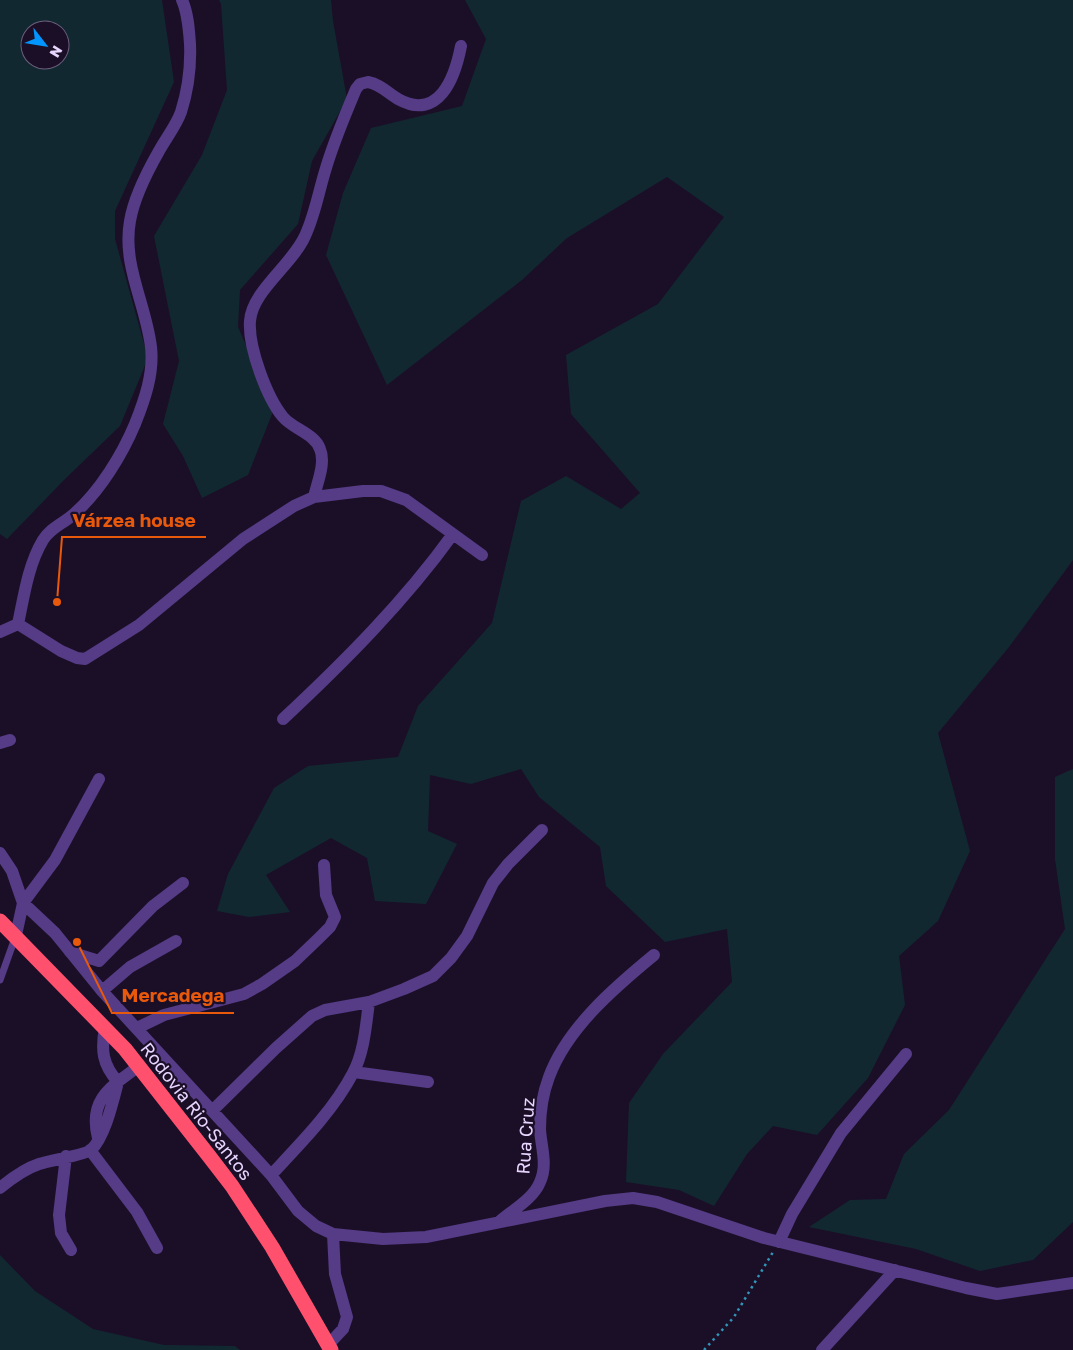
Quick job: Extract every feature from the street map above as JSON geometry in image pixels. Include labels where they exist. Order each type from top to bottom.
[{"type":"highway","name":"Rodovia Rio-Santos","points":[[0,921],[105,1027],[139,1066],[232,1186],[272,1247],[330,1348]]},
{"type":"street","points":[[18,624],[29,577],[43,540],[55,526],[74,514],[99,486],[135,425],[146,394],[151,371],[151,346],[130,261],[127,240],[130,218],[139,191],[181,112],[187,87],[190,58],[189,33],[182,0]]},
{"type":"street","points":[[314,497],[321,468],[320,449],[316,441],[294,427],[283,417],[270,396],[258,364],[251,336],[252,308],[286,266],[304,237],[332,150],[356,89],[360,84],[368,82],[410,104],[420,106],[436,100],[447,89],[457,66],[461,46]]},
{"type":"street","points":[[18,624],[77,658],[93,656],[161,609],[243,539],[294,506],[314,497],[363,491],[392,493],[482,556]]},
{"type":"street","points":[[283,719],[348,659],[431,564],[453,534]]},
{"type":"street","points":[[0,632],[18,624]]},
{"type":"street","points":[[16,936],[23,904],[55,860],[99,779]]},
{"type":"street","points":[[213,1110],[276,1048],[312,1016],[325,1010],[369,1002],[433,976],[452,958],[467,936],[493,884],[508,864],[542,830]]},
{"type":"street","points":[[0,853],[12,871],[23,904],[55,933],[99,986],[272,1175],[306,1218],[333,1234],[384,1238],[426,1237],[605,1201],[633,1198],[657,1202],[779,1242],[997,1294],[1073,1283]]},
{"type":"street","points":[[137,1028],[164,1015],[244,994],[262,984],[295,960],[330,927],[335,917],[326,895],[324,865]]},
{"type":"street","points":[[99,986],[99,961],[153,906],[183,883]]},
{"type":"street","points":[[99,986],[176,941]]},
{"type":"street","points":[[70,952],[99,961]]},
{"type":"street","name":"Rua Cruz","points":[[498,1223],[532,1194],[540,1182],[544,1155],[540,1129],[543,1100],[549,1077],[560,1054],[582,1024],[624,979],[654,955]]},
{"type":"street","points":[[272,1175],[338,1097],[354,1072],[366,1028],[369,1002]]},
{"type":"street","points":[[105,1027],[102,1055],[108,1071],[118,1082]]},
{"type":"street","points":[[779,1242],[792,1214],[841,1133],[906,1054]]},
{"type":"street","points":[[0,1188],[17,1174],[38,1164],[90,1150],[105,1124],[118,1082],[139,1066]]},
{"type":"street","points":[[354,1072],[428,1082]]},
{"type":"street","points":[[90,1150],[137,1212],[157,1248]]},
{"type":"street","points":[[66,1156],[59,1215],[61,1233],[71,1250]]},
{"type":"street","points":[[330,1348],[343,1329],[347,1318],[335,1274],[333,1234]]},
{"type":"street","points":[[822,1350],[895,1270]]},
{"type":"lane","points":[[0,980],[16,936]]},
{"type":"path","points":[[704,1350],[734,1317],[779,1242]]},
{"type":"shaded area","points":[[0,0],[162,0],[174,82],[115,211],[115,239],[148,358],[120,426],[7,539],[0,534]]},
{"type":"shaded area","points":[[219,0],[331,0],[347,99],[312,161],[298,224],[240,290],[238,327],[274,409],[248,475],[202,498],[183,456],[163,424],[179,361],[154,236],[202,155],[227,90],[221,4]]},
{"type":"shaded area","points":[[465,0],[1073,0],[1073,560],[1009,647],[938,733],[970,851],[938,921],[899,956],[905,1005],[868,1078],[817,1135],[773,1126],[747,1154],[714,1206],[679,1190],[626,1182],[629,1103],[663,1054],[732,982],[727,929],[665,942],[606,886],[600,847],[539,797],[521,769],[471,784],[430,775],[428,831],[457,844],[426,904],[375,901],[367,858],[331,838],[266,875],[290,912],[249,917],[217,911],[228,874],[274,788],[308,766],[398,757],[418,706],[492,623],[521,501],[566,476],[621,509],[640,493],[571,414],[566,355],[658,304],[724,217],[667,177],[567,238],[522,280],[387,385],[326,255],[343,193],[371,128],[462,106],[486,39]]},
{"type":"shaded area","points":[[1073,769],[1073,1222],[1033,1260],[980,1271],[916,1249],[809,1227],[850,1200],[886,1199],[904,1154],[949,1110],[1065,929],[1055,859],[1055,777]]},
{"type":"shaded area","points":[[0,1255],[35,1291],[93,1329],[164,1345],[235,1346],[240,1350],[0,1350]]},
{"type":"place","name":"Várzea house","points":[[57,602]]},
{"type":"place","name":"Mercadega","points":[[77,942]]}]
